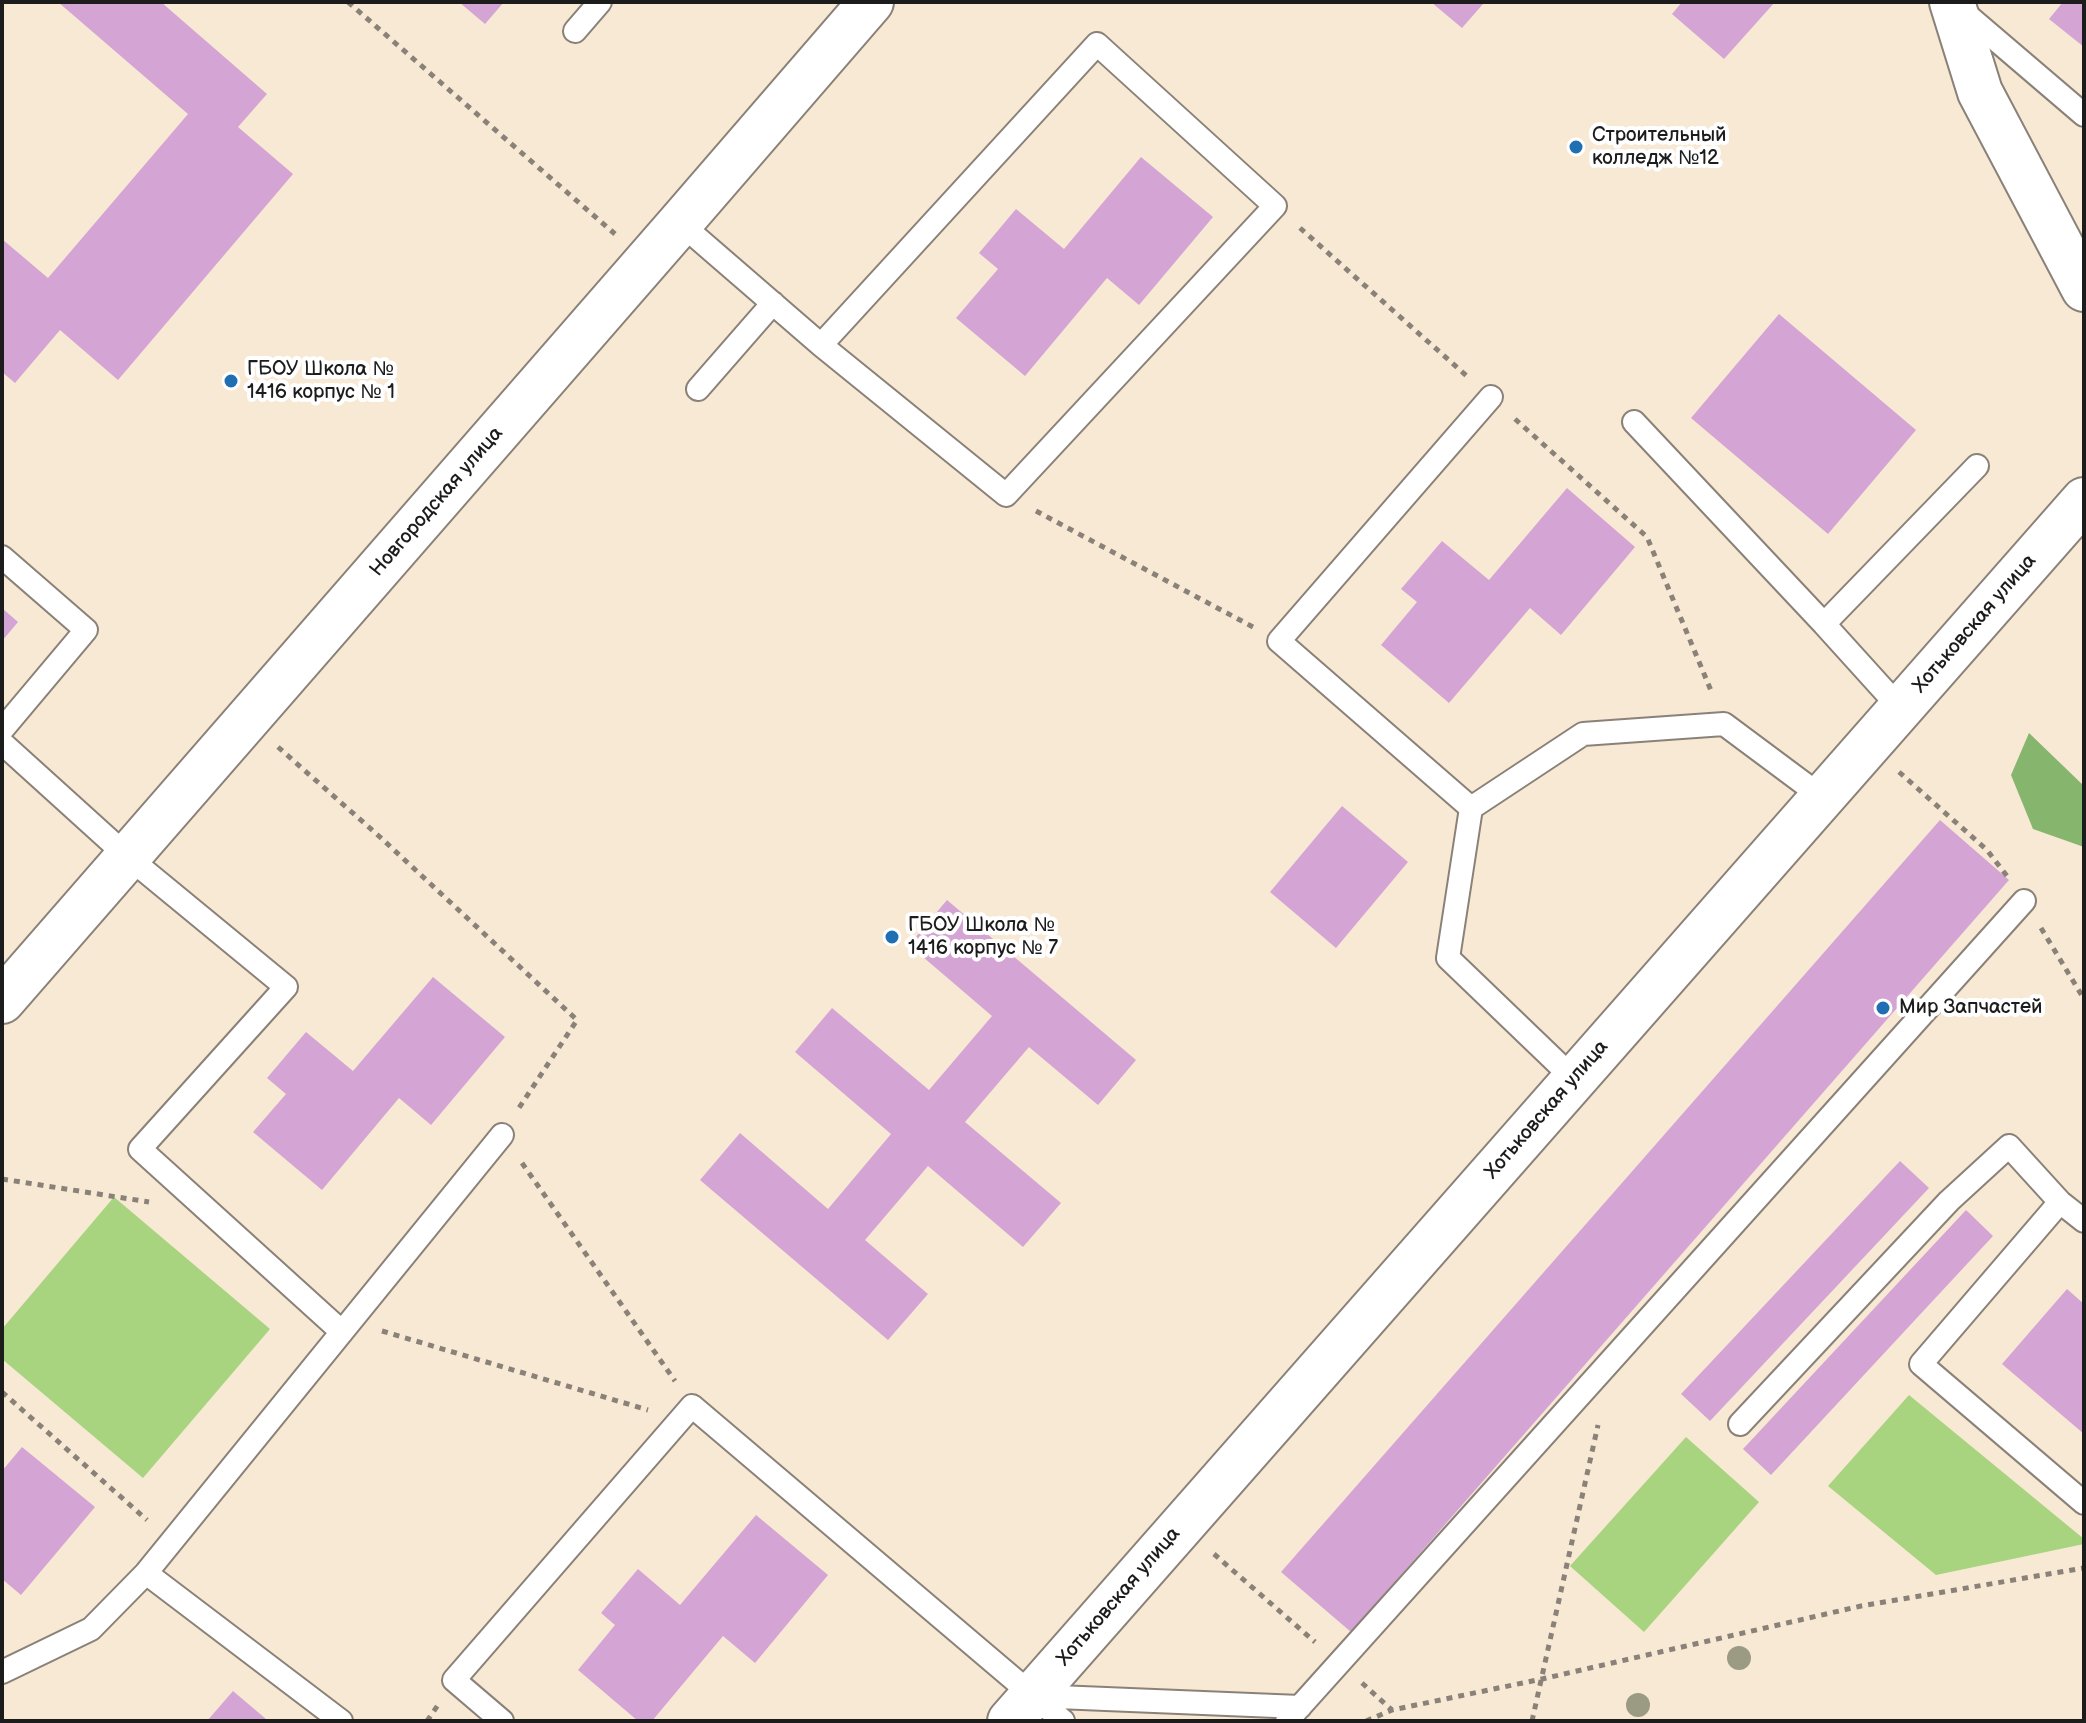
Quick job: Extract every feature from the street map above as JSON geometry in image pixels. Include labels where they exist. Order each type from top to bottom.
[{"type":"street","name":"Новгородская улица","points":[[2,1001],[871,2]]},
{"type":"street","points":[[1952,2],[1980,92],[2084,289]]},
{"type":"street","name":"Хотьковская улица","points":[[1035,1713],[1182,1526],[2084,500]]},
{"type":"lane","points":[[575,31],[600,2]]},
{"type":"lane","points":[[1952,2],[2084,115]]},
{"type":"lane","points":[[680,223],[821,345],[1006,495],[1275,206],[1097,44],[821,345]]},
{"type":"lane","points":[[698,389],[773,303]]},
{"type":"lane","points":[[1471,808],[1279,641],[1491,397]]},
{"type":"lane","points":[[1634,422],[1900,708]]},
{"type":"lane","points":[[1824,624],[1977,466]]},
{"type":"lane","points":[[2,557],[86,630],[2,730]]},
{"type":"lane","points":[[1574,1079],[1448,958],[1471,808],[1583,734],[1724,724],[1822,797]]},
{"type":"lane","points":[[2,743],[128,857],[286,987],[140,1149],[346,1327]]},
{"type":"lane","points":[[502,1721],[454,1680],[686,1413],[1035,1713],[1294,1714],[2024,901]]},
{"type":"lane","points":[[2,1672],[91,1629],[146,1573],[502,1135]]},
{"type":"lane","points":[[1740,1424],[1949,1201],[2009,1146],[2060,1202],[2084,1221]]},
{"type":"lane","points":[[2060,1202],[1921,1364],[2084,1503]]},
{"type":"lane","points":[[146,1573],[341,1721]]},
{"type":"path","points":[[348,2],[646,261]]},
{"type":"path","points":[[1275,206],[1647,537],[1724,724]]},
{"type":"path","points":[[1006,495],[1279,641]]},
{"type":"path","points":[[246,722],[380,837],[577,1020],[502,1135],[686,1413]]},
{"type":"path","points":[[1868,745],[1987,850],[2024,901],[2084,999]]},
{"type":"path","points":[[2,1179],[210,1212]]},
{"type":"path","points":[[346,1327],[686,1413]]},
{"type":"path","points":[[1532,1721],[1614,1357]]},
{"type":"path","points":[[2,1392],[172,1541]]},
{"type":"path","points":[[1182,1526],[1392,1710]]},
{"type":"path","points":[[1366,1721],[1392,1710],[1861,1606],[2084,1568]]},
{"type":"green space","points":[[2029,733],[2084,786],[2084,847],[2033,829],[2011,775]]},
{"type":"green space","points":[[114,1197],[270,1329],[143,1478],[2,1359],[2,1329]]},
{"type":"green space","points":[[1909,1395],[2084,1539],[2084,1544],[1936,1575],[1828,1486]]},
{"type":"green space","points":[[1686,1437],[1759,1502],[1644,1632],[1570,1566]]},
{"type":"building","points":[[58,2],[161,2],[267,94],[238,127],[293,174],[118,380],[60,330],[15,383],[2,372],[2,239],[48,278],[188,114]]},
{"type":"building","points":[[459,2],[504,2],[485,24]]},
{"type":"building","points":[[1431,2],[1481,2],[1483,4],[1462,28]]},
{"type":"building","points":[[1682,2],[1775,2],[1724,59],[1672,14]]},
{"type":"building","points":[[2063,2],[2084,2],[2084,47],[2049,19]]},
{"type":"building","points":[[1141,157],[1213,217],[1139,305],[1107,278],[1025,376],[956,318],[998,269],[979,253],[1016,209],[1064,249]]},
{"type":"building","points":[[1779,314],[1916,430],[1828,534],[1691,418]]},
{"type":"building","points":[[1567,488],[1635,547],[1561,635],[1530,608],[1449,703],[1381,645],[1417,602],[1401,589],[1442,541],[1489,580]]},
{"type":"building","points":[[2,608],[18,622],[2,641]]},
{"type":"building","points":[[1342,806],[1408,862],[1336,948],[1270,892]]},
{"type":"building","points":[[1940,820],[2009,880],[1351,1632],[1281,1572]]},
{"type":"building","points":[[947,900],[1136,1060],[1098,1105],[1029,1047],[965,1122],[1061,1203],[1023,1247],[928,1166],[865,1240],[928,1294],[888,1340],[700,1180],[740,1133],[828,1209],[891,1134],[795,1052],[832,1008],[929,1090],[992,1016],[909,945]]},
{"type":"building","points":[[433,977],[505,1037],[431,1125],[399,1098],[322,1190],[253,1132],[286,1094],[267,1078],[306,1032],[353,1071]]},
{"type":"building","points":[[1900,1161],[1929,1188],[1710,1421],[1681,1394]]},
{"type":"building","points":[[1966,1210],[1993,1236],[1771,1475],[1743,1449]]},
{"type":"building","points":[[2067,1289],[2084,1304],[2084,1434],[2002,1364]]},
{"type":"building","points":[[22,1447],[95,1507],[21,1595],[2,1579],[2,1471]]},
{"type":"building","points":[[756,1515],[828,1575],[755,1663],[723,1636],[652,1721],[638,1721],[578,1670],[615,1625],[601,1613],[638,1569],[680,1605]]},
{"type":"building","points":[[233,1691],[266,1719],[207,1721]]},
{"type":"place","name":"Строительный колледж №12","points":[[1576,147]]},
{"type":"place","name":"ГБОУ Школа № 1416 корпус № 1","points":[[231,381]]},
{"type":"place","name":"ГБОУ Школа № 1416 корпус № 7","points":[[892,937]]},
{"type":"place","name":"Мир Запчастей","points":[[1883,1008]]}]
